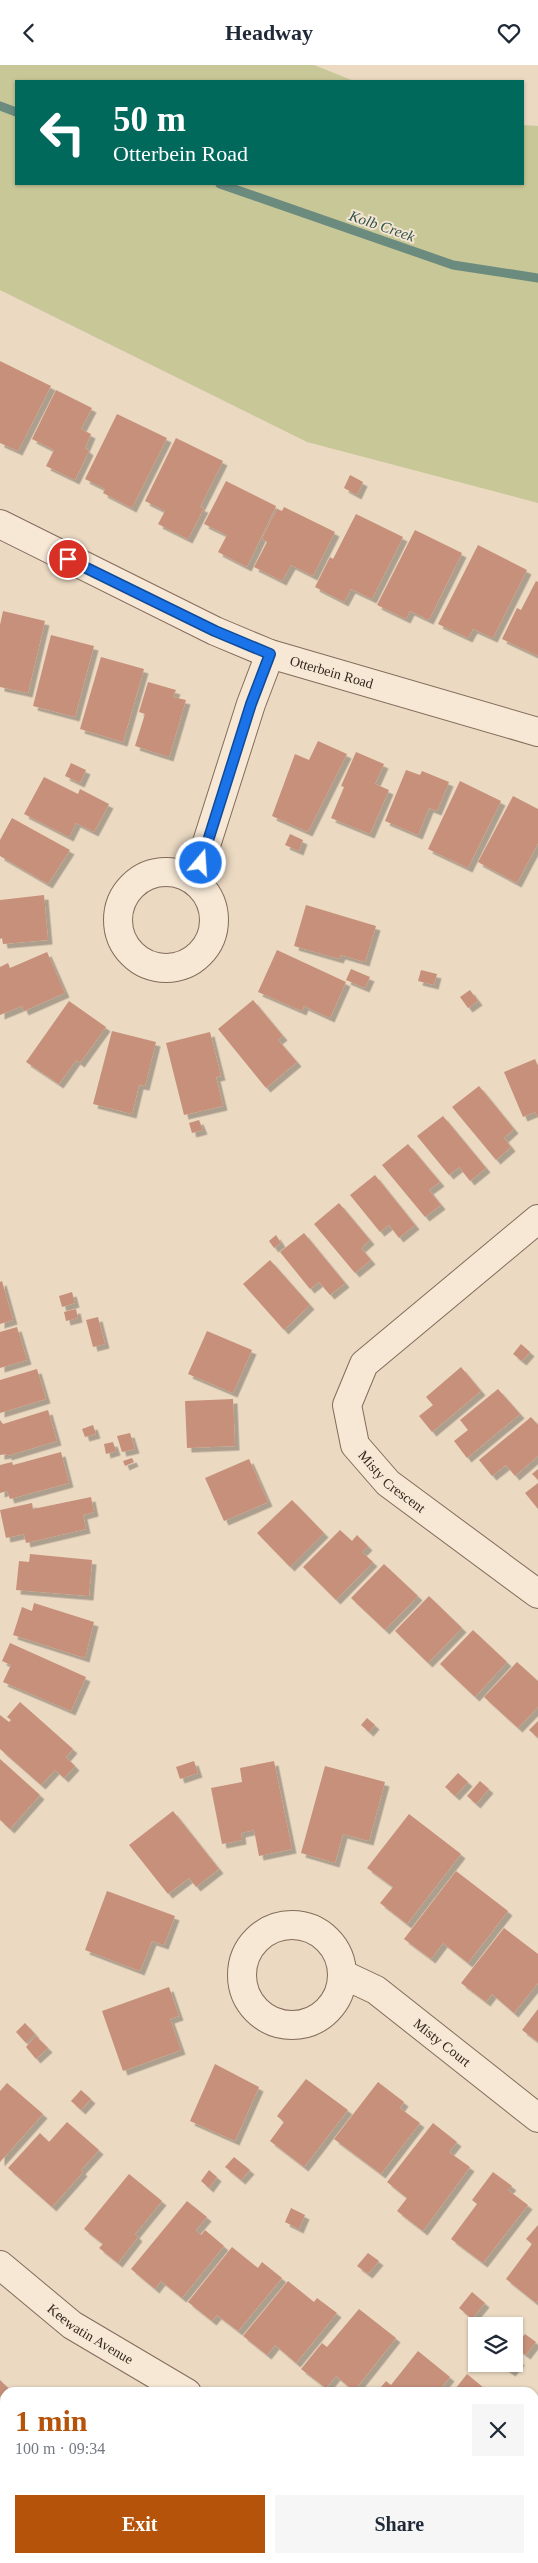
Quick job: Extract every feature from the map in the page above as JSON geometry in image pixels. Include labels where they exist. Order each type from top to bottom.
[{"type":"street","name":"Otterbein Road","points":[[0,524],[215,631],[270,654],[538,732]]},
{"type":"street","points":[[195,880],[251,704],[270,654]]},
{"type":"street","name":"Misty Crescent","points":[[538,1219],[364,1364],[347,1405],[355,1445],[388,1483],[538,1593]]},
{"type":"street","name":"Misty Court","points":[[342,1974],[376,1990],[538,2118]]},
{"type":"street","name":"Keewatin Avenue","points":[[0,2265],[72,2325],[177,2387]]},
{"type":"shaded area","points":[[0,65],[314,65],[352,80],[15,80],[15,185],[524,185],[524,125],[538,126],[538,503],[307,442],[0,290]]},
{"type":"building","points":[[0,361],[51,386],[18,451],[0,443]]},
{"type":"building","points":[[56,390],[92,408],[81,429],[91,434],[85,448],[89,451],[75,480],[46,466],[54,450],[32,439]]},
{"type":"building","points":[[117,414],[167,438],[132,508],[103,493],[105,489],[85,479]]},
{"type":"building","points":[[176,438],[223,461],[200,507],[204,508],[188,539],[158,524],[165,511],[145,501]]},
{"type":"building","points":[[350,475],[363,482],[357,495],[344,488]]},
{"type":"building","points":[[226,481],[276,506],[247,567],[218,552],[227,535],[204,524]]},
{"type":"building","points":[[284,507],[335,532],[313,576],[291,565],[282,581],[254,567],[267,542],[262,539],[277,509],[282,511]]},
{"type":"building","points":[[356,514],[403,537],[372,599],[351,589],[344,602],[315,587],[330,557],[333,559]]},
{"type":"building","points":[[415,530],[462,553],[429,620],[410,611],[406,619],[377,605]]},
{"type":"building","points":[[478,545],[527,570],[493,638],[473,629],[468,638],[438,624]]},
{"type":"building","points":[[536,581],[538,582],[538,656],[502,639],[517,608],[521,610]]},
{"type":"building","points":[[3,611],[45,621],[28,693],[0,687],[0,625]]},
{"type":"building","points":[[51,635],[94,646],[75,717],[33,706]]},
{"type":"building","points":[[101,657],[144,669],[123,742],[80,729]]},
{"type":"building","points":[[148,682],[176,690],[173,697],[186,700],[169,757],[135,746],[145,714],[139,712]]},
{"type":"building","points":[[318,741],[347,754],[308,832],[272,816],[295,754],[309,760]]},
{"type":"building","points":[[356,752],[384,764],[375,784],[389,790],[370,834],[331,818],[344,787],[341,786]]},
{"type":"building","points":[[71,763],[86,770],[80,783],[65,776]]},
{"type":"building","points":[[406,770],[420,775],[422,771],[449,782],[437,811],[429,808],[418,835],[385,821]]},
{"type":"building","points":[[44,777],[78,794],[80,789],[109,804],[94,832],[76,823],[69,837],[24,814]]},
{"type":"building","points":[[460,781],[501,801],[468,868],[428,849]]},
{"type":"building","points":[[513,796],[538,809],[538,843],[517,883],[478,862]]},
{"type":"building","points":[[12,818],[70,850],[48,884],[0,856],[0,840]]},
{"type":"building","points":[[290,834],[303,840],[299,851],[285,845]]},
{"type":"building","points":[[44,895],[48,940],[3,944],[2,938],[0,939],[0,900]]},
{"type":"building","points":[[306,905],[376,926],[365,962],[341,955],[339,959],[294,946]]},
{"type":"building","points":[[277,950],[346,982],[330,1018],[304,1006],[302,1011],[258,992]]},
{"type":"building","points":[[47,952],[65,993],[24,1011],[22,1006],[0,1015],[0,967],[8,963],[10,968]]},
{"type":"building","points":[[351,969],[370,977],[365,988],[346,980]]},
{"type":"building","points":[[421,970],[437,974],[434,985],[418,981]]},
{"type":"building","points":[[470,990],[478,1001],[468,1008],[460,997]]},
{"type":"building","points":[[253,1000],[283,1036],[278,1040],[297,1062],[266,1088],[218,1029]]},
{"type":"building","points":[[69,1001],[106,1027],[80,1063],[76,1060],[59,1084],[26,1062]]},
{"type":"building","points":[[112,1031],[156,1042],[145,1086],[139,1085],[132,1114],[93,1104]]},
{"type":"building","points":[[210,1032],[221,1076],[216,1077],[223,1106],[184,1115],[166,1043]]},
{"type":"building","points":[[535,1059],[538,1066],[538,1118],[535,1112],[523,1117],[504,1072]]},
{"type":"building","points":[[479,1086],[514,1129],[504,1138],[511,1147],[496,1160],[452,1107]]},
{"type":"building","points":[[443,1116],[486,1168],[470,1181],[459,1167],[449,1175],[417,1136]]},
{"type":"building","points":[[199,1120],[203,1130],[192,1133],[189,1123]]},
{"type":"building","points":[[408,1144],[440,1182],[429,1190],[441,1205],[425,1217],[382,1165]]},
{"type":"building","points":[[375,1175],[415,1225],[399,1238],[389,1225],[380,1232],[350,1195]]},
{"type":"building","points":[[339,1203],[370,1240],[361,1248],[371,1260],[355,1273],[314,1224]]},
{"type":"building","points":[[304,1233],[345,1283],[330,1295],[319,1282],[310,1289],[280,1252]]},
{"type":"building","points":[[276,1235],[281,1243],[274,1248],[269,1241]]},
{"type":"building","points":[[270,1260],[310,1305],[284,1330],[243,1284]]},
{"type":"building","points":[[2,1281],[13,1320],[0,1324],[0,1282]]},
{"type":"building","points":[[72,1292],[75,1303],[62,1307],[59,1296]]},
{"type":"building","points":[[76,1309],[78,1318],[66,1321],[64,1312]]},
{"type":"building","points":[[98,1317],[105,1344],[93,1347],[86,1320]]},
{"type":"building","points":[[17,1327],[27,1360],[0,1368],[0,1332]]},
{"type":"building","points":[[207,1331],[252,1350],[233,1393],[188,1374]]},
{"type":"building","points":[[521,1344],[530,1352],[522,1361],[513,1354]]},
{"type":"building","points":[[461,1367],[481,1391],[432,1432],[419,1416],[433,1405],[426,1397]]},
{"type":"building","points":[[37,1369],[46,1399],[0,1413],[0,1380]]},
{"type":"building","points":[[498,1389],[520,1414],[467,1458],[454,1441],[468,1430],[460,1420]]},
{"type":"building","points":[[233,1399],[235,1446],[187,1448],[185,1401]]},
{"type":"building","points":[[48,1410],[57,1441],[7,1456],[7,1454],[0,1455],[0,1420],[3,1424]]},
{"type":"building","points":[[531,1417],[538,1425],[538,1456],[515,1476],[506,1465],[492,1476],[479,1460]]},
{"type":"building","points":[[93,1425],[96,1434],[85,1437],[82,1429]]},
{"type":"building","points":[[130,1433],[135,1449],[122,1452],[117,1436]]},
{"type":"building","points":[[113,1442],[116,1451],[106,1454],[104,1444]]},
{"type":"building","points":[[61,1452],[69,1483],[10,1499],[7,1491],[0,1493],[0,1465],[12,1462],[13,1465]]},
{"type":"building","points":[[132,1458],[134,1462],[125,1466],[123,1461]]},
{"type":"building","points":[[249,1459],[268,1502],[224,1521],[205,1478]]},
{"type":"building","points":[[538,1469],[538,1480],[532,1474]]},
{"type":"building","points":[[538,1483],[538,1509],[525,1493]]},
{"type":"building","points":[[91,1497],[94,1512],[83,1515],[86,1529],[26,1543],[24,1534],[6,1538],[0,1510],[32,1503],[33,1509]]},
{"type":"building","points":[[292,1500],[324,1533],[290,1567],[257,1533]]},
{"type":"building","points":[[340,1530],[352,1541],[357,1535],[368,1546],[362,1552],[373,1562],[336,1600],[303,1567]]},
{"type":"building","points":[[30,1554],[92,1560],[89,1596],[16,1590],[19,1561],[29,1562]]},
{"type":"building","points":[[384,1564],[418,1596],[385,1630],[351,1598]]},
{"type":"building","points":[[429,1596],[462,1628],[428,1663],[395,1631]]},
{"type":"building","points":[[34,1603],[94,1622],[85,1658],[13,1635],[22,1607],[32,1611]]},
{"type":"building","points":[[473,1630],[507,1662],[475,1697],[440,1664]]},
{"type":"building","points":[[10,1643],[86,1677],[71,1711],[3,1682],[11,1665],[2,1661]]},
{"type":"building","points":[[517,1662],[538,1681],[538,1707],[518,1728],[484,1697]]},
{"type":"building","points":[[20,1702],[73,1749],[66,1757],[75,1766],[64,1778],[55,1770],[41,1785],[0,1749],[0,1715],[9,1722],[11,1720],[7,1717]]},
{"type":"building","points":[[367,1718],[375,1725],[369,1732],[361,1725]]},
{"type":"building","points":[[538,1721],[538,1738],[529,1730]]},
{"type":"building","points":[[0,1759],[40,1795],[10,1829],[0,1820]]},
{"type":"building","points":[[194,1761],[198,1773],[180,1779],[176,1767]]},
{"type":"building","points":[[274,1761],[292,1849],[259,1856],[254,1830],[241,1833],[242,1840],[222,1844],[211,1788],[242,1782],[240,1768]]},
{"type":"building","points":[[325,1766],[385,1782],[369,1841],[343,1834],[335,1863],[301,1853]]},
{"type":"building","points":[[458,1773],[468,1782],[455,1796],[445,1787]]},
{"type":"building","points":[[480,1781],[489,1789],[476,1804],[467,1796]]},
{"type":"building","points":[[173,1811],[219,1869],[196,1887],[189,1878],[168,1894],[129,1845]]},
{"type":"building","points":[[409,1814],[461,1854],[407,1924],[380,1903],[393,1887],[367,1868]]},
{"type":"building","points":[[456,1871],[508,1911],[468,1963],[443,1943],[431,1959],[404,1939]]},
{"type":"building","points":[[107,1891],[175,1916],[164,1945],[152,1941],[140,1971],[85,1950]]},
{"type":"building","points":[[504,1928],[538,1954],[538,1983],[514,2013],[492,1994],[486,2002],[461,1983]]},
{"type":"building","points":[[169,1987],[179,2016],[170,2019],[181,2050],[123,2071],[102,2011]]},
{"type":"building","points":[[538,2009],[538,2042],[522,2030]]},
{"type":"building","points":[[25,2023],[35,2034],[26,2043],[16,2032]]},
{"type":"building","points":[[36,2036],[48,2048],[36,2059],[26,2047]]},
{"type":"building","points":[[215,2064],[259,2087],[235,2141],[190,2121]]},
{"type":"building","points":[[306,2079],[348,2110],[304,2167],[270,2141],[284,2122],[277,2116]]},
{"type":"building","points":[[378,2082],[404,2102],[400,2108],[420,2123],[381,2174],[334,2139]]},
{"type":"building","points":[[7,2083],[43,2114],[0,2162],[0,2091]]},
{"type":"building","points":[[81,2090],[91,2099],[81,2110],[71,2101]]},
{"type":"building","points":[[67,2122],[99,2150],[81,2170],[83,2172],[52,2207],[8,2168],[40,2133],[49,2142]]},
{"type":"building","points":[[433,2123],[457,2142],[449,2152],[470,2167],[423,2231],[397,2211],[407,2198],[387,2182]]},
{"type":"building","points":[[234,2157],[250,2170],[241,2180],[225,2167]]},
{"type":"building","points":[[209,2170],[217,2177],[209,2188],[201,2181]]},
{"type":"building","points":[[493,2172],[512,2186],[508,2190],[528,2205],[483,2263],[451,2239],[477,2204],[472,2200]]},
{"type":"building","points":[[129,2174],[162,2201],[135,2234],[138,2237],[118,2263],[99,2248],[103,2244],[84,2229]]},
{"type":"building","points":[[187,2201],[207,2217],[196,2230],[201,2235],[205,2230],[224,2246],[182,2298],[161,2281],[155,2289],[131,2269]]},
{"type":"building","points":[[291,2208],[305,2215],[299,2229],[285,2222]]},
{"type":"building","points":[[538,2225],[538,2300],[536,2303],[506,2279],[532,2244],[526,2239]]},
{"type":"building","points":[[232,2247],[258,2268],[262,2262],[282,2278],[238,2331],[217,2315],[212,2321],[188,2302]]},
{"type":"building","points":[[368,2253],[379,2261],[368,2274],[357,2266]]},
{"type":"building","points":[[288,2281],[314,2302],[317,2298],[337,2313],[296,2363],[275,2345],[267,2355],[243,2336]]},
{"type":"building","points":[[472,2292],[485,2303],[474,2317],[470,2317],[459,2308]]},
{"type":"building","points":[[359,2309],[396,2338],[357,2387],[349,2387],[336,2376],[325,2387],[301,2369],[322,2343],[327,2347]]},
{"type":"building","points":[[525,2334],[536,2342],[526,2355],[523,2353],[523,2337]]},
{"type":"building","points":[[418,2351],[450,2377],[442,2387],[381,2387],[386,2381],[391,2385]]},
{"type":"building","points":[[467,2374],[483,2387],[457,2387]]},
{"type":"building","points":[[0,2380],[7,2387],[0,2387]]},
{"type":"waterway","name":"Kolb Creek","points":[[0,106],[15,112]]},
{"type":"waterway","name":"Kolb Creek","points":[[223,185],[453,265],[538,278]]},
{"type":"route","points":[[68,559],[215,631],[270,654],[251,704],[201,863]]}]
